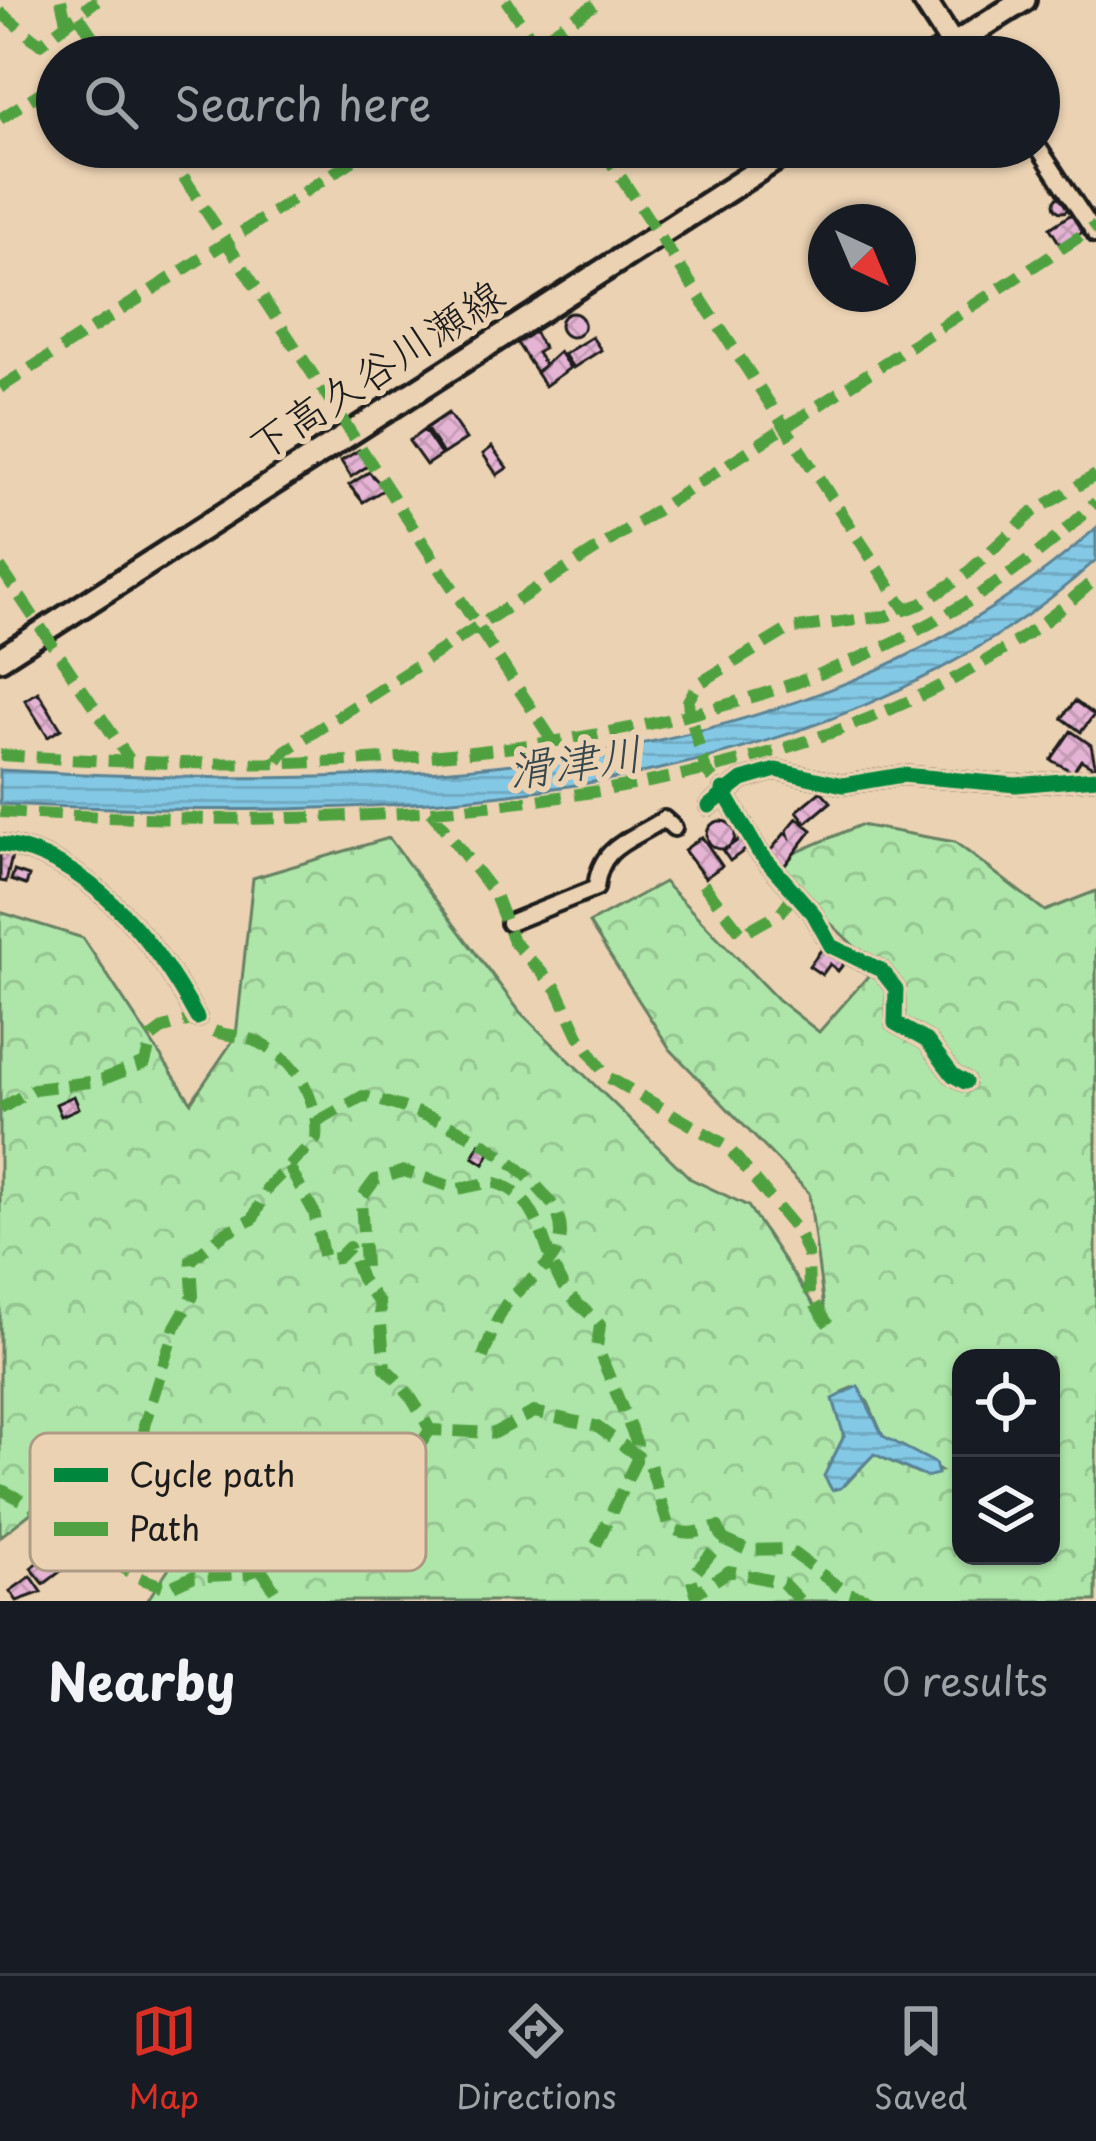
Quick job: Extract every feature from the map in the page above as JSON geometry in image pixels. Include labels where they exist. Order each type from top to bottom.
[{"type":"main road","points":[[924,0],[942,36]]},
{"type":"main road","points":[[974,36],[1024,0]]},
{"type":"main road","name":"下高久谷川瀬線","points":[[0,659],[762,168]]},
{"type":"street","points":[[1052,168],[1096,235]]},
{"type":"street","points":[[709,806],[724,790],[776,770],[843,784],[902,776],[1016,784],[1096,778]]},
{"type":"street","points":[[724,790],[758,850],[813,913],[831,946],[881,970],[896,988],[895,1023],[935,1047],[952,1075],[965,1082]]},
{"type":"street","points":[[509,923],[596,888],[601,862],[615,846],[664,819],[674,828]]},
{"type":"street","points":[[0,844],[62,864],[122,912],[166,966],[196,1018]]},
{"type":"green space","points":[[860,825],[955,842],[1045,911],[1096,891],[1096,1601],[147,1601],[167,1571],[426,1571],[426,1433],[30,1433],[30,1514],[0,1537],[0,912],[83,938],[191,1102],[236,1036],[253,878],[389,838],[520,1012],[691,1179],[748,1206],[826,1324],[809,1193],[670,1049],[589,923],[664,882],[778,1000],[819,1032],[876,967],[769,864]],"holes":[[[853,1387],[868,1402],[883,1436],[940,1471],[918,1474],[874,1454],[845,1485],[828,1466],[843,1444],[843,1392]]]},
{"type":"water","name":"滑津川","points":[[1096,528],[1096,560],[982,645],[856,709],[720,755],[577,785],[431,802],[284,809],[0,804],[0,770],[287,778],[434,772],[578,755],[719,725],[854,680],[981,615]]},
{"type":"water","points":[[858,1386],[883,1436],[935,1463],[938,1474],[926,1477],[874,1454],[841,1488],[832,1490],[824,1476],[844,1436],[833,1399]]},
{"type":"building","points":[[1062,196],[1070,204],[1062,212],[1054,204]]},
{"type":"building","points":[[1076,211],[1087,229],[1061,246],[1050,228]]},
{"type":"building","points":[[572,313],[584,325],[572,337],[560,325]]},
{"type":"building","points":[[534,332],[544,348],[537,353],[545,365],[536,372],[517,343]]},
{"type":"building","points":[[592,337],[601,350],[573,368],[564,354]]},
{"type":"building","points":[[559,352],[570,368],[545,386],[536,373]]},
{"type":"building","points":[[448,413],[466,439],[443,454],[426,428]]},
{"type":"building","points":[[424,430],[441,455],[426,465],[409,441]]},
{"type":"building","points":[[492,447],[507,468],[497,475],[483,454]]},
{"type":"building","points":[[359,450],[369,465],[351,477],[341,461]]},
{"type":"building","points":[[369,472],[385,489],[363,502],[349,485]]},
{"type":"building","points":[[38,692],[61,729],[48,737],[25,700]]},
{"type":"building","points":[[1075,701],[1094,715],[1081,732],[1062,718]]},
{"type":"building","points":[[1071,731],[1091,745],[1096,769],[1081,760],[1073,772],[1051,760]]},
{"type":"building","points":[[821,791],[831,802],[806,823],[797,811]]},
{"type":"building","points":[[797,818],[812,830],[782,869],[766,856],[785,833],[789,837],[787,830]]},
{"type":"building","points":[[721,821],[731,825],[735,835],[731,845],[721,849],[711,845],[707,835],[711,825]]},
{"type":"building","points":[[745,835],[752,845],[730,861],[723,851]]},
{"type":"building","points":[[702,837],[722,866],[705,878],[684,850]]},
{"type":"building","points":[[0,854],[12,856],[6,882],[0,881]]},
{"type":"building","points":[[14,871],[29,876],[26,885],[11,880]]},
{"type":"building","points":[[824,946],[845,962],[838,971],[830,964],[822,975],[809,966]]},
{"type":"building","points":[[74,1096],[79,1108],[61,1116],[56,1104]]},
{"type":"building","points":[[480,1144],[491,1151],[484,1164],[473,1157]]},
{"type":"building","points":[[33,1571],[61,1571],[44,1584]]},
{"type":"building","points":[[31,1576],[42,1592],[17,1601],[10,1591]]},
{"type":"marked path","points":[[61,0],[67,26]]},
{"type":"marked path","points":[[50,36],[97,0]]},
{"type":"marked path","points":[[506,0],[529,36]]},
{"type":"marked path","points":[[546,36],[602,0]]},
{"type":"marked path","points":[[0,12],[36,41]]},
{"type":"marked path","points":[[79,16],[92,36]]},
{"type":"marked path","points":[[0,119],[36,96]]},
{"type":"marked path","points":[[178,168],[552,740]]},
{"type":"marked path","points":[[0,388],[341,168]]},
{"type":"marked path","points":[[615,168],[906,611]]},
{"type":"marked path","points":[[278,761],[285,751],[1096,226]]},
{"type":"marked path","points":[[713,779],[706,771],[689,711],[688,701],[698,684],[789,629],[886,616],[921,604],[965,575],[1033,512],[1096,475]]},
{"type":"marked path","points":[[0,755],[283,763],[432,756],[580,737],[724,705],[861,657],[986,590],[1096,502]]},
{"type":"marked path","points":[[0,567],[129,759]]},
{"type":"marked path","points":[[0,812],[277,818],[427,811],[577,794],[724,765],[863,721],[988,659],[1096,578]]},
{"type":"marked path","points":[[431,811],[495,895],[513,941],[557,989],[579,1036],[606,1076],[726,1145],[798,1232],[808,1255],[809,1295],[834,1333]]},
{"type":"marked path","points":[[703,884],[742,934],[781,912],[795,893]]},
{"type":"marked path","points":[[0,1109],[34,1089],[98,1081],[145,1063],[152,1037],[164,1028],[197,1018],[218,1032],[269,1048],[292,1068],[309,1095],[316,1139],[268,1187],[253,1219],[226,1232],[191,1260],[193,1296],[175,1327],[145,1433]]},
{"type":"marked path","points":[[317,1122],[363,1096],[418,1113],[493,1149],[555,1208],[561,1227],[554,1255],[503,1309],[481,1362]]},
{"type":"marked path","points":[[289,1167],[314,1212],[324,1259],[338,1258],[349,1247],[361,1279],[379,1303],[385,1368],[430,1430],[495,1433],[534,1412],[596,1426],[650,1465],[668,1525],[686,1533],[718,1527],[723,1539],[691,1578],[696,1593],[729,1571],[783,1583],[800,1601]]},
{"type":"marked path","points":[[365,1267],[361,1199],[375,1180],[404,1171],[458,1189],[492,1182],[522,1199],[566,1291],[600,1325],[597,1347],[637,1444],[636,1461],[596,1545]]},
{"type":"marked path","points":[[426,1436],[430,1430]]},
{"type":"marked path","points":[[0,1489],[30,1504]]},
{"type":"marked path","points":[[723,1539],[747,1550],[788,1549],[845,1592],[875,1601]]},
{"type":"marked path","points":[[128,1571],[168,1588],[192,1577],[253,1571]]},
{"type":"marked path","points":[[263,1571],[281,1601]]},
{"type":"cycle path","points":[[709,806],[742,780],[776,770],[843,785],[902,775],[1016,785],[1096,778]]},
{"type":"cycle path","points":[[723,790],[758,851],[813,913],[831,946],[881,970],[896,989],[895,1023],[927,1041],[953,1075],[965,1082]]},
{"type":"cycle path","points":[[0,844],[63,866],[117,907],[162,961],[197,1018]]}]
